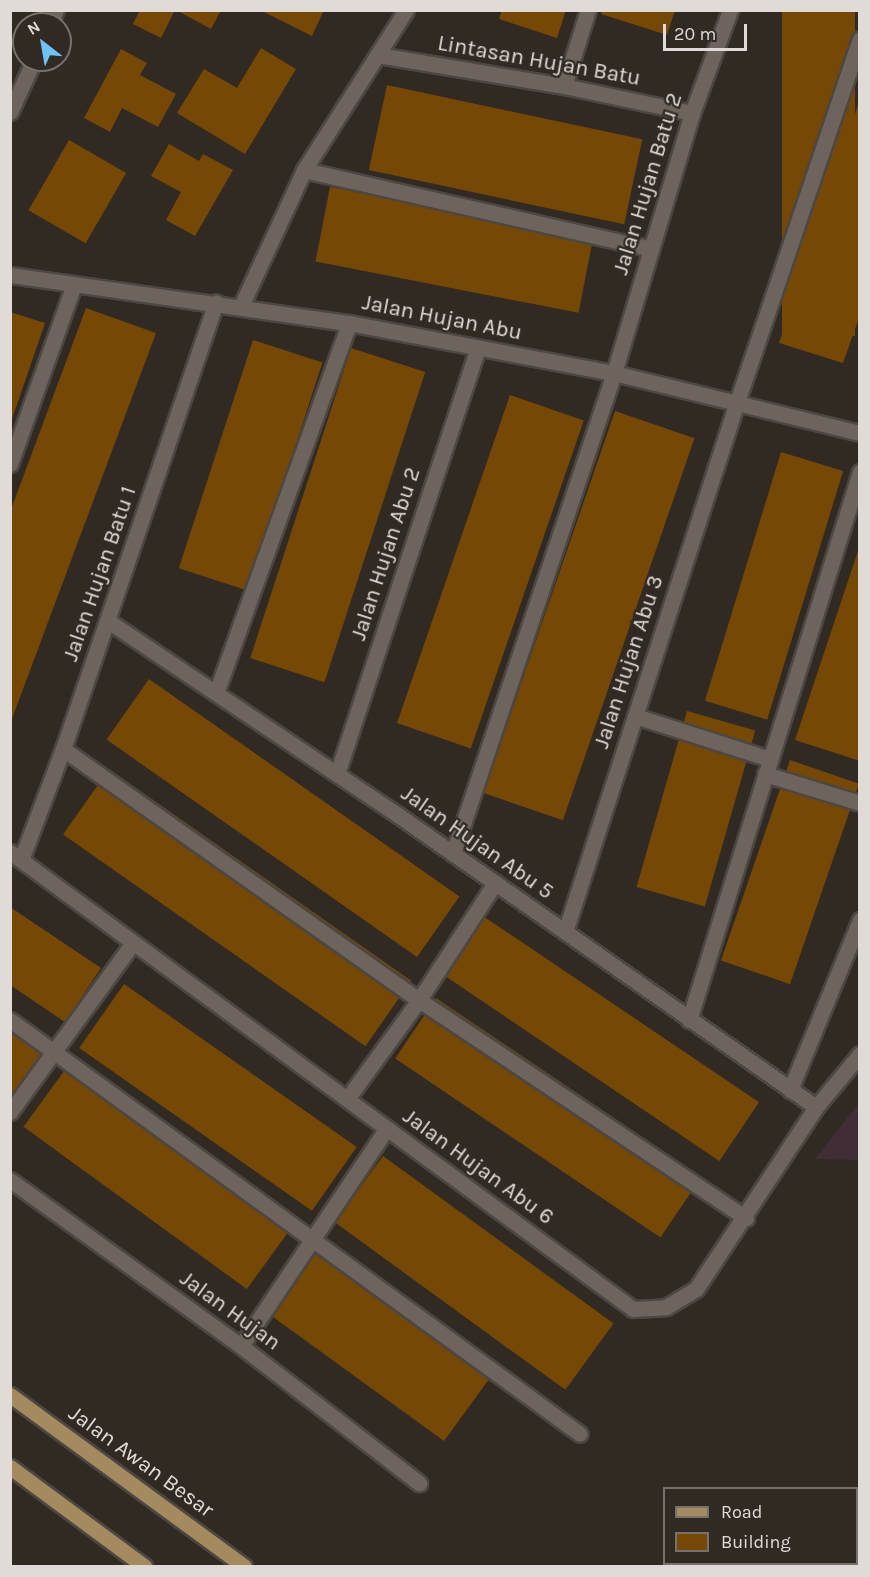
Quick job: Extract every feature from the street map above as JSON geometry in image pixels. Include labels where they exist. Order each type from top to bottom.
[{"type":"main road","name":"Jalan Awan Besar","points":[[10,1395],[244,1566]]},
{"type":"main road","points":[[10,1467],[144,1566]]},
{"type":"street","points":[[241,306],[304,170],[406,10]]},
{"type":"street","points":[[564,86],[588,10]]},
{"type":"street","name":"Jalan Hujan Batu 2","points":[[453,854],[614,373],[692,113],[730,10]]},
{"type":"street","name":"Jalan Hujan Abu 3","points":[[566,932],[736,405],[860,39]]},
{"type":"street","name":"Lintasan Hujan Batu","points":[[378,55],[564,86],[692,113]]},
{"type":"street","points":[[10,112],[28,72]]},
{"type":"street","points":[[304,170],[651,249]]},
{"type":"street","name":"Jalan Hujan Abu","points":[[10,275],[216,302],[349,323],[614,373],[736,405],[860,433]]},
{"type":"street","points":[[10,464],[74,284]]},
{"type":"street","name":"Jalan Hujan Batu 1","points":[[16,856],[63,749],[216,302]]},
{"type":"street","points":[[216,693],[349,323]]},
{"type":"street","name":"Jalan Hujan Abu 2","points":[[337,774],[478,348]]},
{"type":"street","points":[[689,1020],[860,472]]},
{"type":"street","name":"Jalan Hujan Abu 5","points":[[108,621],[337,774],[816,1107]]},
{"type":"street","points":[[635,716],[860,803]]},
{"type":"street","points":[[63,749],[419,1000],[746,1218]]},
{"type":"street","name":"Jalan Hujan Abu 6","points":[[16,856],[633,1309],[666,1307],[696,1288],[746,1218],[816,1107],[860,1054]]},
{"type":"street","points":[[347,1099],[419,1000],[495,883]]},
{"type":"street","points":[[790,1090],[860,920]]},
{"type":"street","points":[[10,1112],[133,943]]},
{"type":"street","points":[[10,1020],[580,1434]]},
{"type":"street","points":[[240,1346],[387,1128]]},
{"type":"street","name":"Jalan Hujan","points":[[10,1180],[240,1346],[419,1483]]},
{"type":"shaded area","points":[[859,1103],[859,1160],[815,1159]]},
{"type":"building","points":[[140,10],[175,10],[161,38],[133,24]]},
{"type":"building","points":[[176,10],[221,10],[211,29]]},
{"type":"building","points":[[260,10],[324,10],[312,36]]},
{"type":"building","points":[[502,10],[566,10],[557,38],[499,19]]},
{"type":"building","points":[[602,10],[675,10],[667,35],[601,14]]},
{"type":"building","points":[[782,10],[855,10],[855,336],[782,336]]},
{"type":"building","points":[[261,48],[296,69],[245,154],[177,113],[204,69],[237,88]]},
{"type":"building","points":[[121,49],[147,63],[140,75],[176,94],[158,127],[122,108],[110,132],[84,118]]},
{"type":"building","points":[[387,85],[642,139],[624,224],[369,170]]},
{"type":"building","points":[[859,102],[860,315],[843,363],[779,343]]},
{"type":"building","points":[[69,140],[126,173],[86,243],[28,210]]},
{"type":"building","points":[[169,144],[199,161],[203,154],[233,170],[195,236],[166,220],[181,192],[151,176]]},
{"type":"building","points":[[330,187],[593,238],[579,313],[315,262]]},
{"type":"building","points":[[86,308],[156,333],[10,724],[10,512]]},
{"type":"building","points":[[10,312],[45,323],[11,422],[10,422]]},
{"type":"building","points":[[253,340],[322,363],[248,591],[179,568]]},
{"type":"building","points":[[351,348],[425,372],[324,682],[250,658]]},
{"type":"building","points":[[510,395],[584,420],[471,748],[397,723]]},
{"type":"building","points":[[615,411],[694,438],[563,820],[483,793]]},
{"type":"building","points":[[781,452],[843,471],[767,720],[705,701]]},
{"type":"building","points":[[860,548],[860,761],[795,740]]},
{"type":"building","points":[[149,679],[459,896],[417,957],[107,740]]},
{"type":"building","points":[[687,711],[755,731],[705,906],[637,887]]},
{"type":"building","points":[[790,760],[859,784],[790,984],[721,960]]},
{"type":"building","points":[[109,769],[411,981],[365,1046],[63,835]]},
{"type":"building","points":[[10,907],[101,968],[65,1022],[10,985]]},
{"type":"building","points":[[483,916],[759,1102],[719,1161],[443,975]]},
{"type":"building","points":[[124,984],[357,1147],[312,1211],[79,1048]]},
{"type":"building","points":[[436,998],[701,1177],[660,1237],[395,1059]]},
{"type":"building","points":[[10,1029],[45,1054],[10,1102]]},
{"type":"building","points":[[67,1067],[290,1229],[247,1289],[24,1127]]},
{"type":"building","points":[[383,1156],[614,1324],[565,1390],[335,1222]]},
{"type":"building","points":[[317,1245],[493,1373],[444,1441],[268,1313]]},
{"type":"building","points":[[858,1556],[860,1566],[824,1566],[858,1565]]}]
